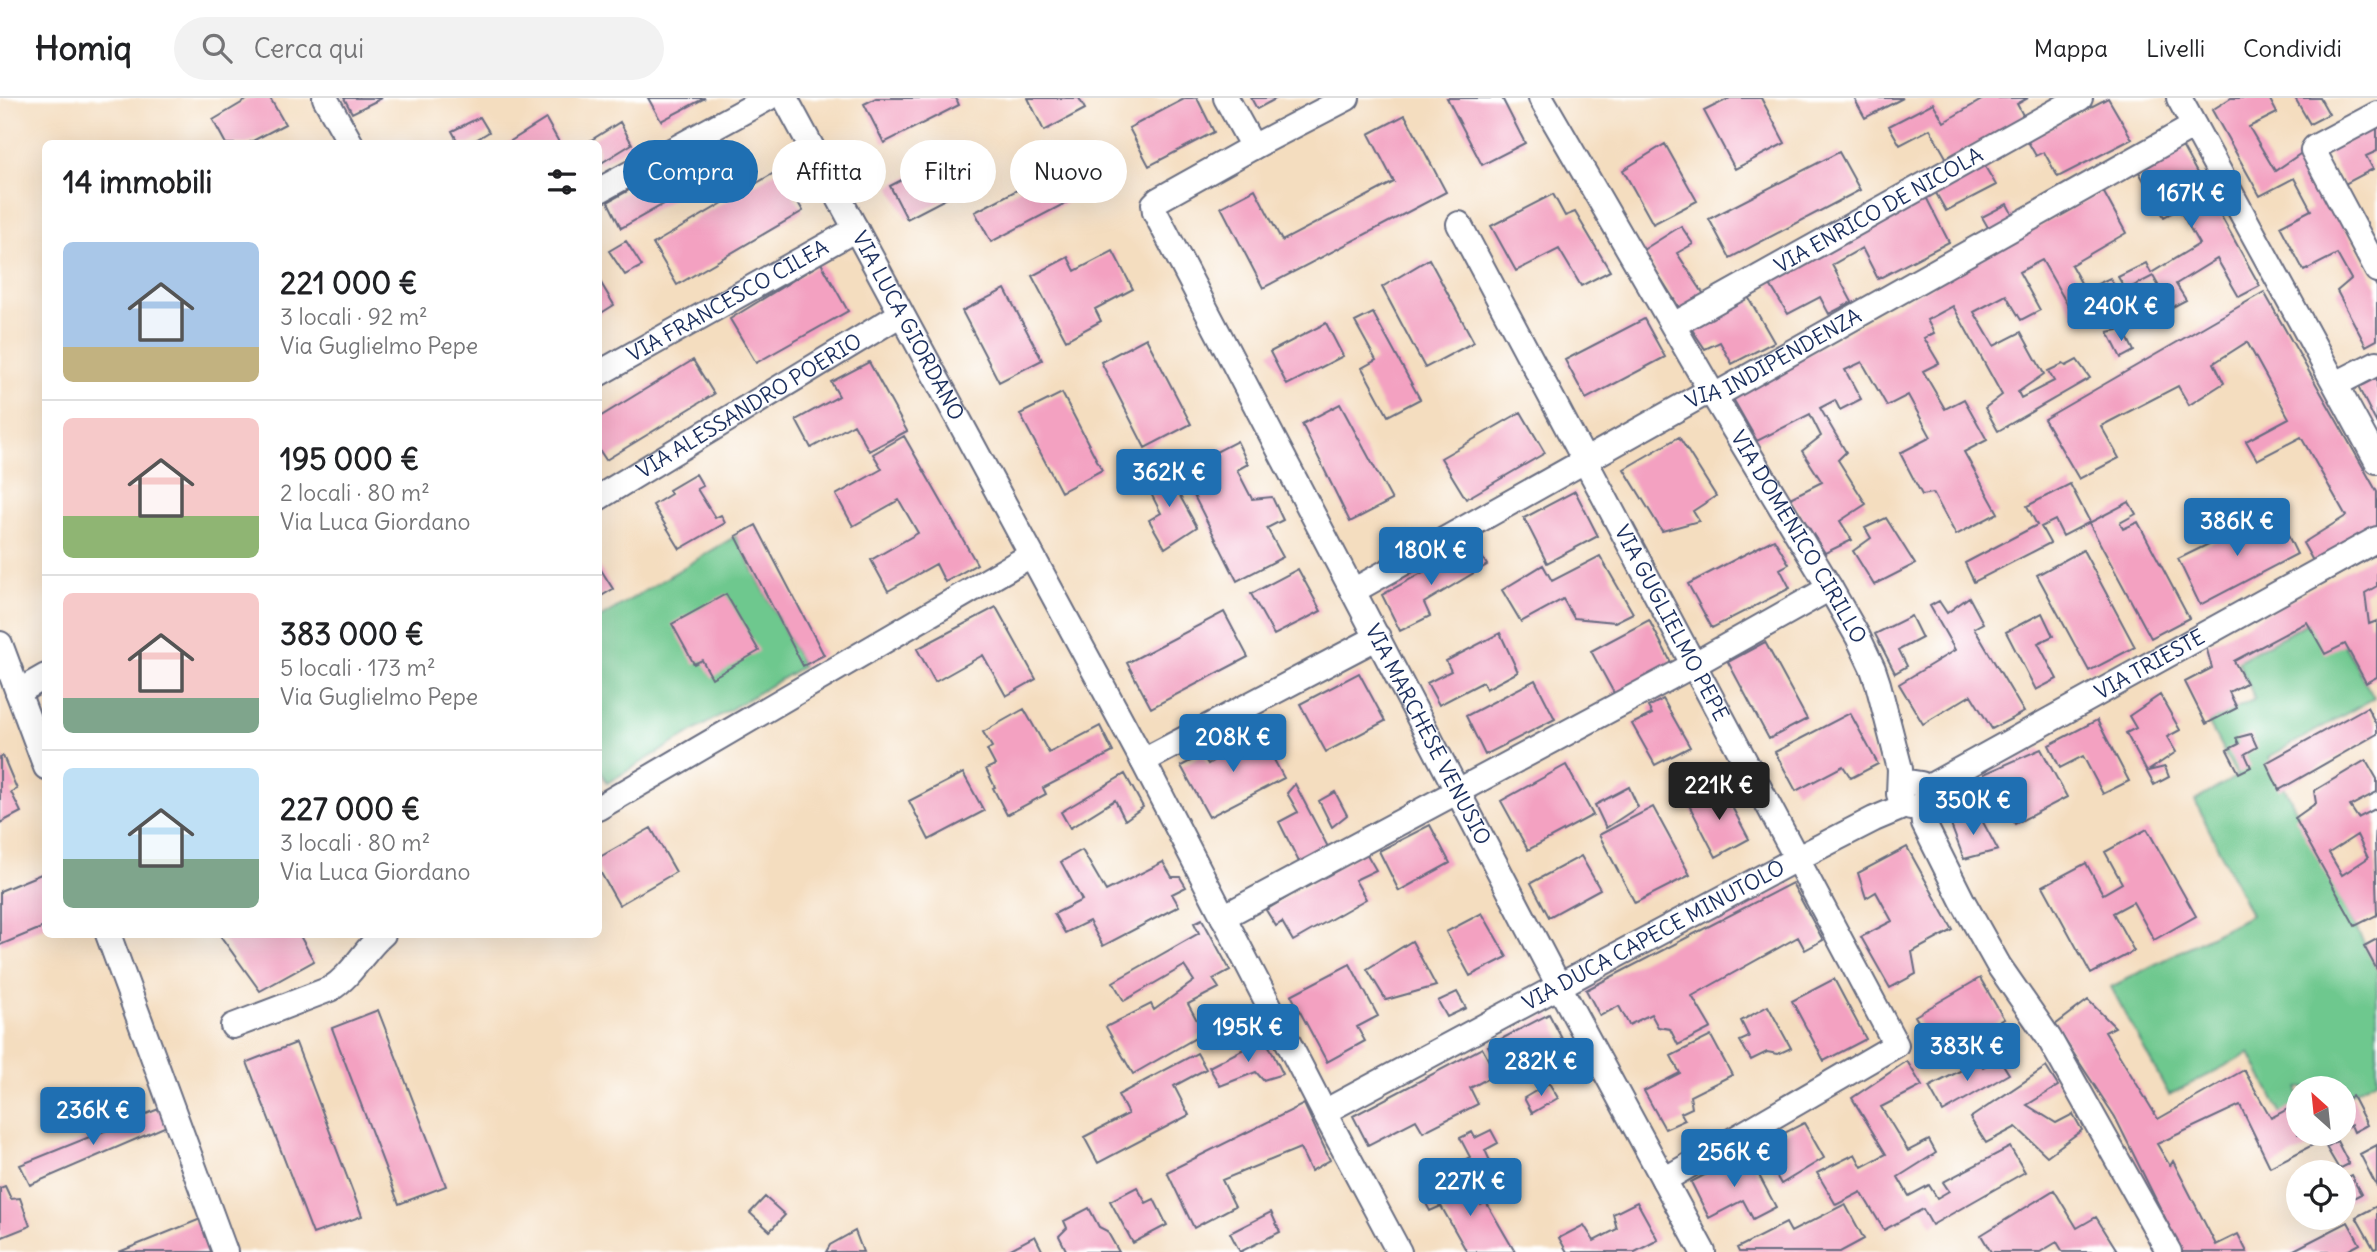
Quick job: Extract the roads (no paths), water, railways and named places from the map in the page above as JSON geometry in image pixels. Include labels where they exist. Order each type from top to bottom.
[{"type":"street","points":[[326,98],[350,140]]},
{"type":"street","points":[[602,189],[768,98]]},
{"type":"street","name":"VIA LUCA GIORDANO","points":[[785,98],[1143,761],[1399,1252]]},
{"type":"street","points":[[1226,98],[1253,147],[1347,98]]},
{"type":"street","name":"VIA DOMENICO CIRILLO","points":[[1541,98],[1712,393],[1830,588],[1873,669],[1909,791]]},
{"type":"street","name":"VIA ENRICO DE NICOLA","points":[[1677,323],[2080,98]]},
{"type":"street","points":[[2179,98],[2377,461]]},
{"type":"street","points":[[2377,114],[2313,150],[2370,241],[2377,270]]},
{"type":"street","name":"VIA INDIPENDENZA","points":[[1353,591],[1700,396],[1723,391],[2194,126]]},
{"type":"street","name":"VIA MARCHESE VENUSIO","points":[[1253,147],[1158,200],[1154,208],[1559,986],[1703,1252]]},
{"type":"street","name":"VIA GUGLIELMO PEPE","points":[[1459,224],[1695,664],[1895,1047],[1664,1180]]},
{"type":"street","name":"VIA FRANCESCO CILEA","points":[[602,372],[856,229]]},
{"type":"street","name":"VIA ALESSANDRO POERIO","points":[[602,496],[901,314]]},
{"type":"street","points":[[2336,384],[2377,363]]},
{"type":"street","name":"VIA TRIESTE","points":[[1909,791],[2377,540]]},
{"type":"street","points":[[602,806],[1031,555]]},
{"type":"street","points":[[1223,917],[1459,792],[1830,588]]},
{"type":"street","points":[[1143,761],[1378,637]]},
{"type":"street","points":[[0,644],[42,756]]},
{"type":"street","points":[[18,692],[42,678]]},
{"type":"street","points":[[1909,791],[1962,900],[1999,965],[2049,1038],[2169,1252]]},
{"type":"street","name":"VIA DUCA CAPECE MINUTOLO","points":[[1324,1112],[1874,818],[1909,791]]},
{"type":"street","points":[[109,938],[225,1252]]},
{"type":"street","points":[[233,1026],[342,982],[379,938]]}]
